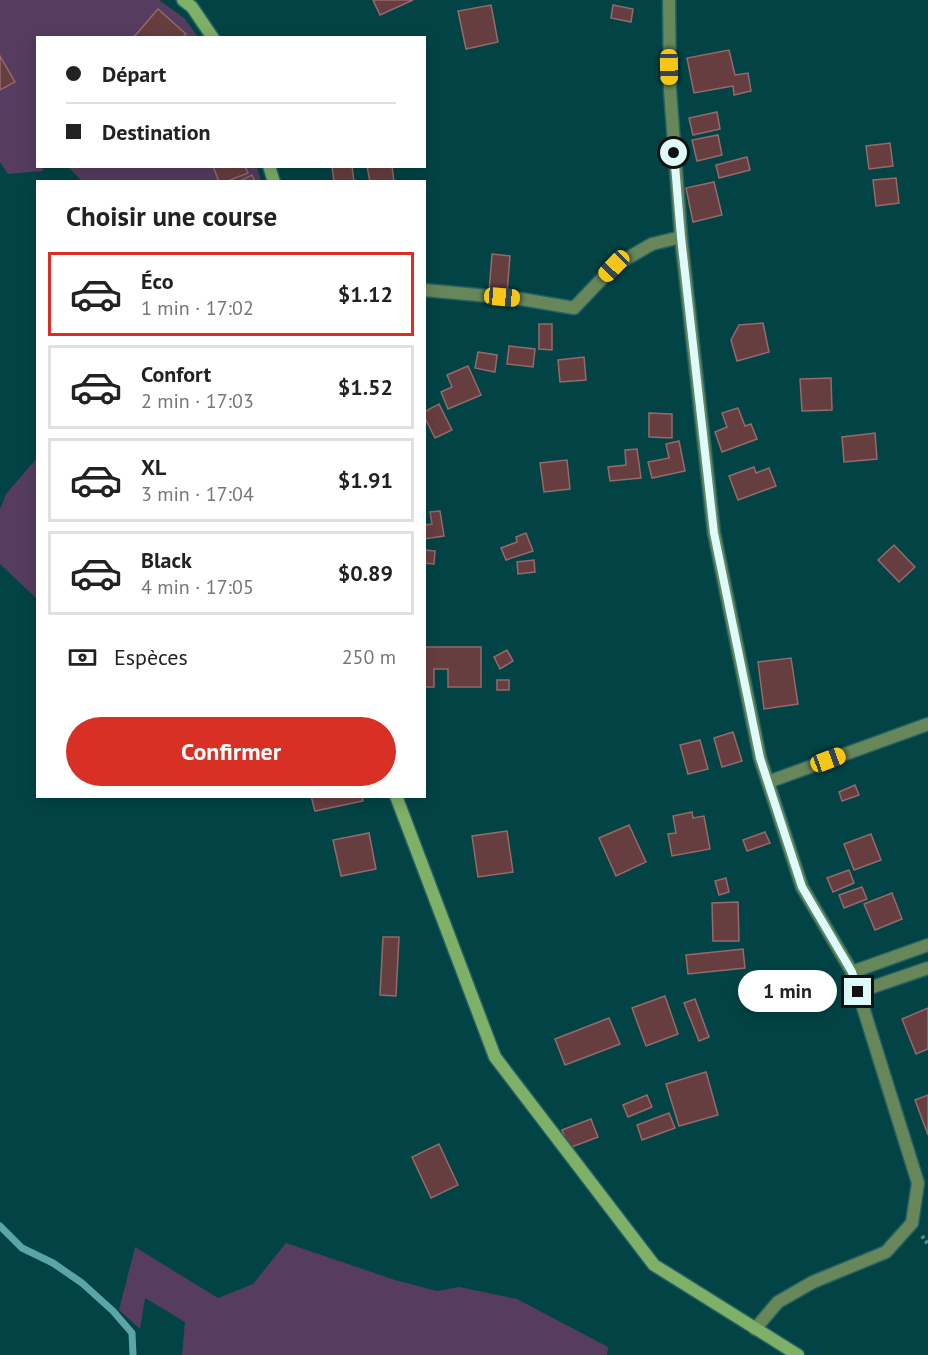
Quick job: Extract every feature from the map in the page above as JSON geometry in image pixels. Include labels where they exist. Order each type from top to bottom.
[{"type":"street","points":[[183,0],[192,7],[212,36]]},
{"type":"street","points":[[669,0],[670,90],[681,237],[714,533],[760,758],[802,887],[852,972],[918,1184],[912,1223],[886,1252],[813,1282],[778,1302],[755,1329]]},
{"type":"street","points":[[426,290],[521,299],[574,308],[614,266],[652,244],[681,237]]},
{"type":"street","points":[[768,782],[928,724]]},
{"type":"street","points":[[397,798],[495,1057],[654,1265],[798,1355]]},
{"type":"street","points":[[852,972],[928,945]]},
{"type":"street","points":[[858,992],[928,968]]},
{"type":"shaded area","points":[[0,0],[159,0],[184,18],[197,36],[36,36],[36,168],[43,168],[43,171],[8,174],[0,162]]},
{"type":"shaded area","points":[[69,168],[257,168],[261,180],[81,180]]},
{"type":"shaded area","points":[[36,459],[36,598],[0,564],[0,509],[6,494]]},
{"type":"shaded area","points":[[286,1243],[395,1280],[437,1291],[459,1287],[517,1299],[608,1347],[607,1355],[182,1355],[185,1322],[145,1298],[140,1329],[119,1310],[135,1247],[218,1298],[253,1284]]},
{"type":"building","points":[[373,0],[413,0],[380,15]]},
{"type":"building","points":[[491,5],[498,42],[466,49],[458,11]]},
{"type":"building","points":[[613,5],[633,9],[631,22],[611,18]]},
{"type":"building","points":[[158,9],[186,34],[184,36],[135,36]]},
{"type":"building","points":[[729,50],[735,75],[748,73],[751,91],[734,95],[733,86],[694,93],[687,58]]},
{"type":"building","points":[[0,56],[15,82],[0,90]]},
{"type":"building","points":[[717,112],[720,129],[693,135],[689,118]]},
{"type":"building","points":[[718,135],[722,155],[697,161],[692,140]]},
{"type":"building","points":[[890,143],[893,166],[869,169],[866,146]]},
{"type":"building","points":[[747,157],[750,170],[719,178],[716,165]]},
{"type":"building","points":[[214,168],[246,168],[248,173],[230,180],[218,180]]},
{"type":"building","points":[[332,168],[352,168],[354,180],[334,180]]},
{"type":"building","points":[[367,168],[392,168],[394,180],[370,180]]},
{"type":"building","points":[[252,175],[254,180],[242,180]]},
{"type":"building","points":[[896,178],[899,203],[876,206],[873,180]]},
{"type":"building","points":[[714,182],[722,215],[693,222],[686,188]]},
{"type":"building","points":[[492,254],[510,256],[507,293],[489,292]]},
{"type":"building","points":[[763,323],[769,352],[737,361],[731,340],[739,325]]},
{"type":"building","points":[[539,324],[552,324],[552,350],[539,349]]},
{"type":"building","points":[[509,346],[535,349],[533,367],[507,364]]},
{"type":"building","points":[[478,352],[497,355],[495,372],[475,368]]},
{"type":"building","points":[[584,357],[586,380],[560,382],[558,360]]},
{"type":"building","points":[[468,366],[481,395],[448,409],[441,392],[452,387],[447,375]]},
{"type":"building","points":[[831,378],[832,410],[802,411],[800,379]]},
{"type":"building","points":[[439,404],[452,430],[435,438],[426,420],[426,411]]},
{"type":"building","points":[[738,408],[745,426],[751,424],[757,439],[722,452],[715,432],[727,427],[722,413]]},
{"type":"building","points":[[649,413],[672,414],[672,438],[649,437]]},
{"type":"building","points":[[875,433],[877,459],[844,462],[842,437]]},
{"type":"building","points":[[679,441],[685,471],[652,478],[648,462],[669,458],[666,444]]},
{"type":"building","points":[[637,449],[641,478],[610,481],[608,467],[626,465],[625,450]]},
{"type":"building","points":[[567,460],[570,489],[544,492],[540,463]]},
{"type":"building","points":[[754,467],[756,473],[769,468],[776,486],[738,500],[729,476]]},
{"type":"building","points":[[440,511],[444,536],[426,539],[426,525],[432,524],[430,512]]},
{"type":"building","points":[[526,533],[533,551],[506,560],[501,548],[517,542],[516,537]]},
{"type":"building","points":[[894,545],[915,567],[899,582],[878,560]]},
{"type":"building","points":[[426,550],[435,551],[434,564],[426,563]]},
{"type":"building","points":[[534,560],[535,572],[518,574],[517,562]]},
{"type":"building","points":[[426,647],[481,647],[481,687],[448,687],[448,669],[434,669],[434,687],[426,687]]},
{"type":"building","points":[[507,650],[513,661],[500,669],[494,657]]},
{"type":"building","points":[[791,658],[798,704],[764,709],[758,662]]},
{"type":"building","points":[[497,680],[509,680],[509,690],[497,690]]},
{"type":"building","points":[[733,732],[742,761],[722,767],[714,738]]},
{"type":"building","points":[[700,740],[708,769],[688,774],[680,745]]},
{"type":"building","points":[[855,785],[859,795],[842,801],[839,792]]},
{"type":"building","points":[[312,798],[362,798],[363,801],[315,811]]},
{"type":"building","points":[[692,812],[693,818],[704,816],[710,849],[672,856],[668,834],[676,833],[673,816]]},
{"type":"building","points":[[629,825],[646,862],[616,876],[599,838]]},
{"type":"building","points":[[507,831],[513,872],[478,877],[472,836]]},
{"type":"building","points":[[765,832],[770,843],[747,851],[743,840]]},
{"type":"building","points":[[369,833],[376,869],[341,876],[333,840]]},
{"type":"building","points":[[871,834],[881,860],[854,870],[844,844]]},
{"type":"building","points":[[849,870],[854,883],[833,892],[827,878]]},
{"type":"building","points":[[726,878],[729,892],[719,895],[715,881]]},
{"type":"building","points":[[862,887],[867,899],[844,908],[839,895]]},
{"type":"building","points":[[892,893],[902,919],[875,930],[864,904]]},
{"type":"building","points":[[738,902],[739,941],[713,941],[712,903]]},
{"type":"building","points":[[383,937],[399,937],[396,996],[380,995]]},
{"type":"building","points":[[743,949],[745,968],[688,974],[686,955]]},
{"type":"building","points":[[665,996],[678,1034],[646,1046],[632,1008]]},
{"type":"building","points":[[695,999],[709,1037],[699,1041],[684,1003]]},
{"type":"building","points":[[928,1008],[928,1049],[916,1054],[902,1019]]},
{"type":"building","points":[[609,1018],[620,1044],[565,1065],[555,1039]]},
{"type":"building","points":[[706,1072],[718,1115],[679,1126],[666,1084]]},
{"type":"building","points":[[647,1095],[652,1107],[628,1117],[623,1105]]},
{"type":"building","points":[[928,1095],[928,1135],[915,1100]]},
{"type":"building","points":[[669,1113],[675,1128],[642,1140],[637,1125]]},
{"type":"building","points":[[591,1119],[598,1137],[569,1148],[562,1130]]},
{"type":"building","points":[[439,1144],[458,1185],[431,1198],[412,1157]]},
{"type":"waterway","points":[[0,1226],[22,1248],[53,1263],[82,1283],[113,1311],[132,1333],[133,1355]]},
{"type":"route","points":[[674,153],[681,237],[714,533],[760,758],[802,887],[852,972],[858,992]]}]
